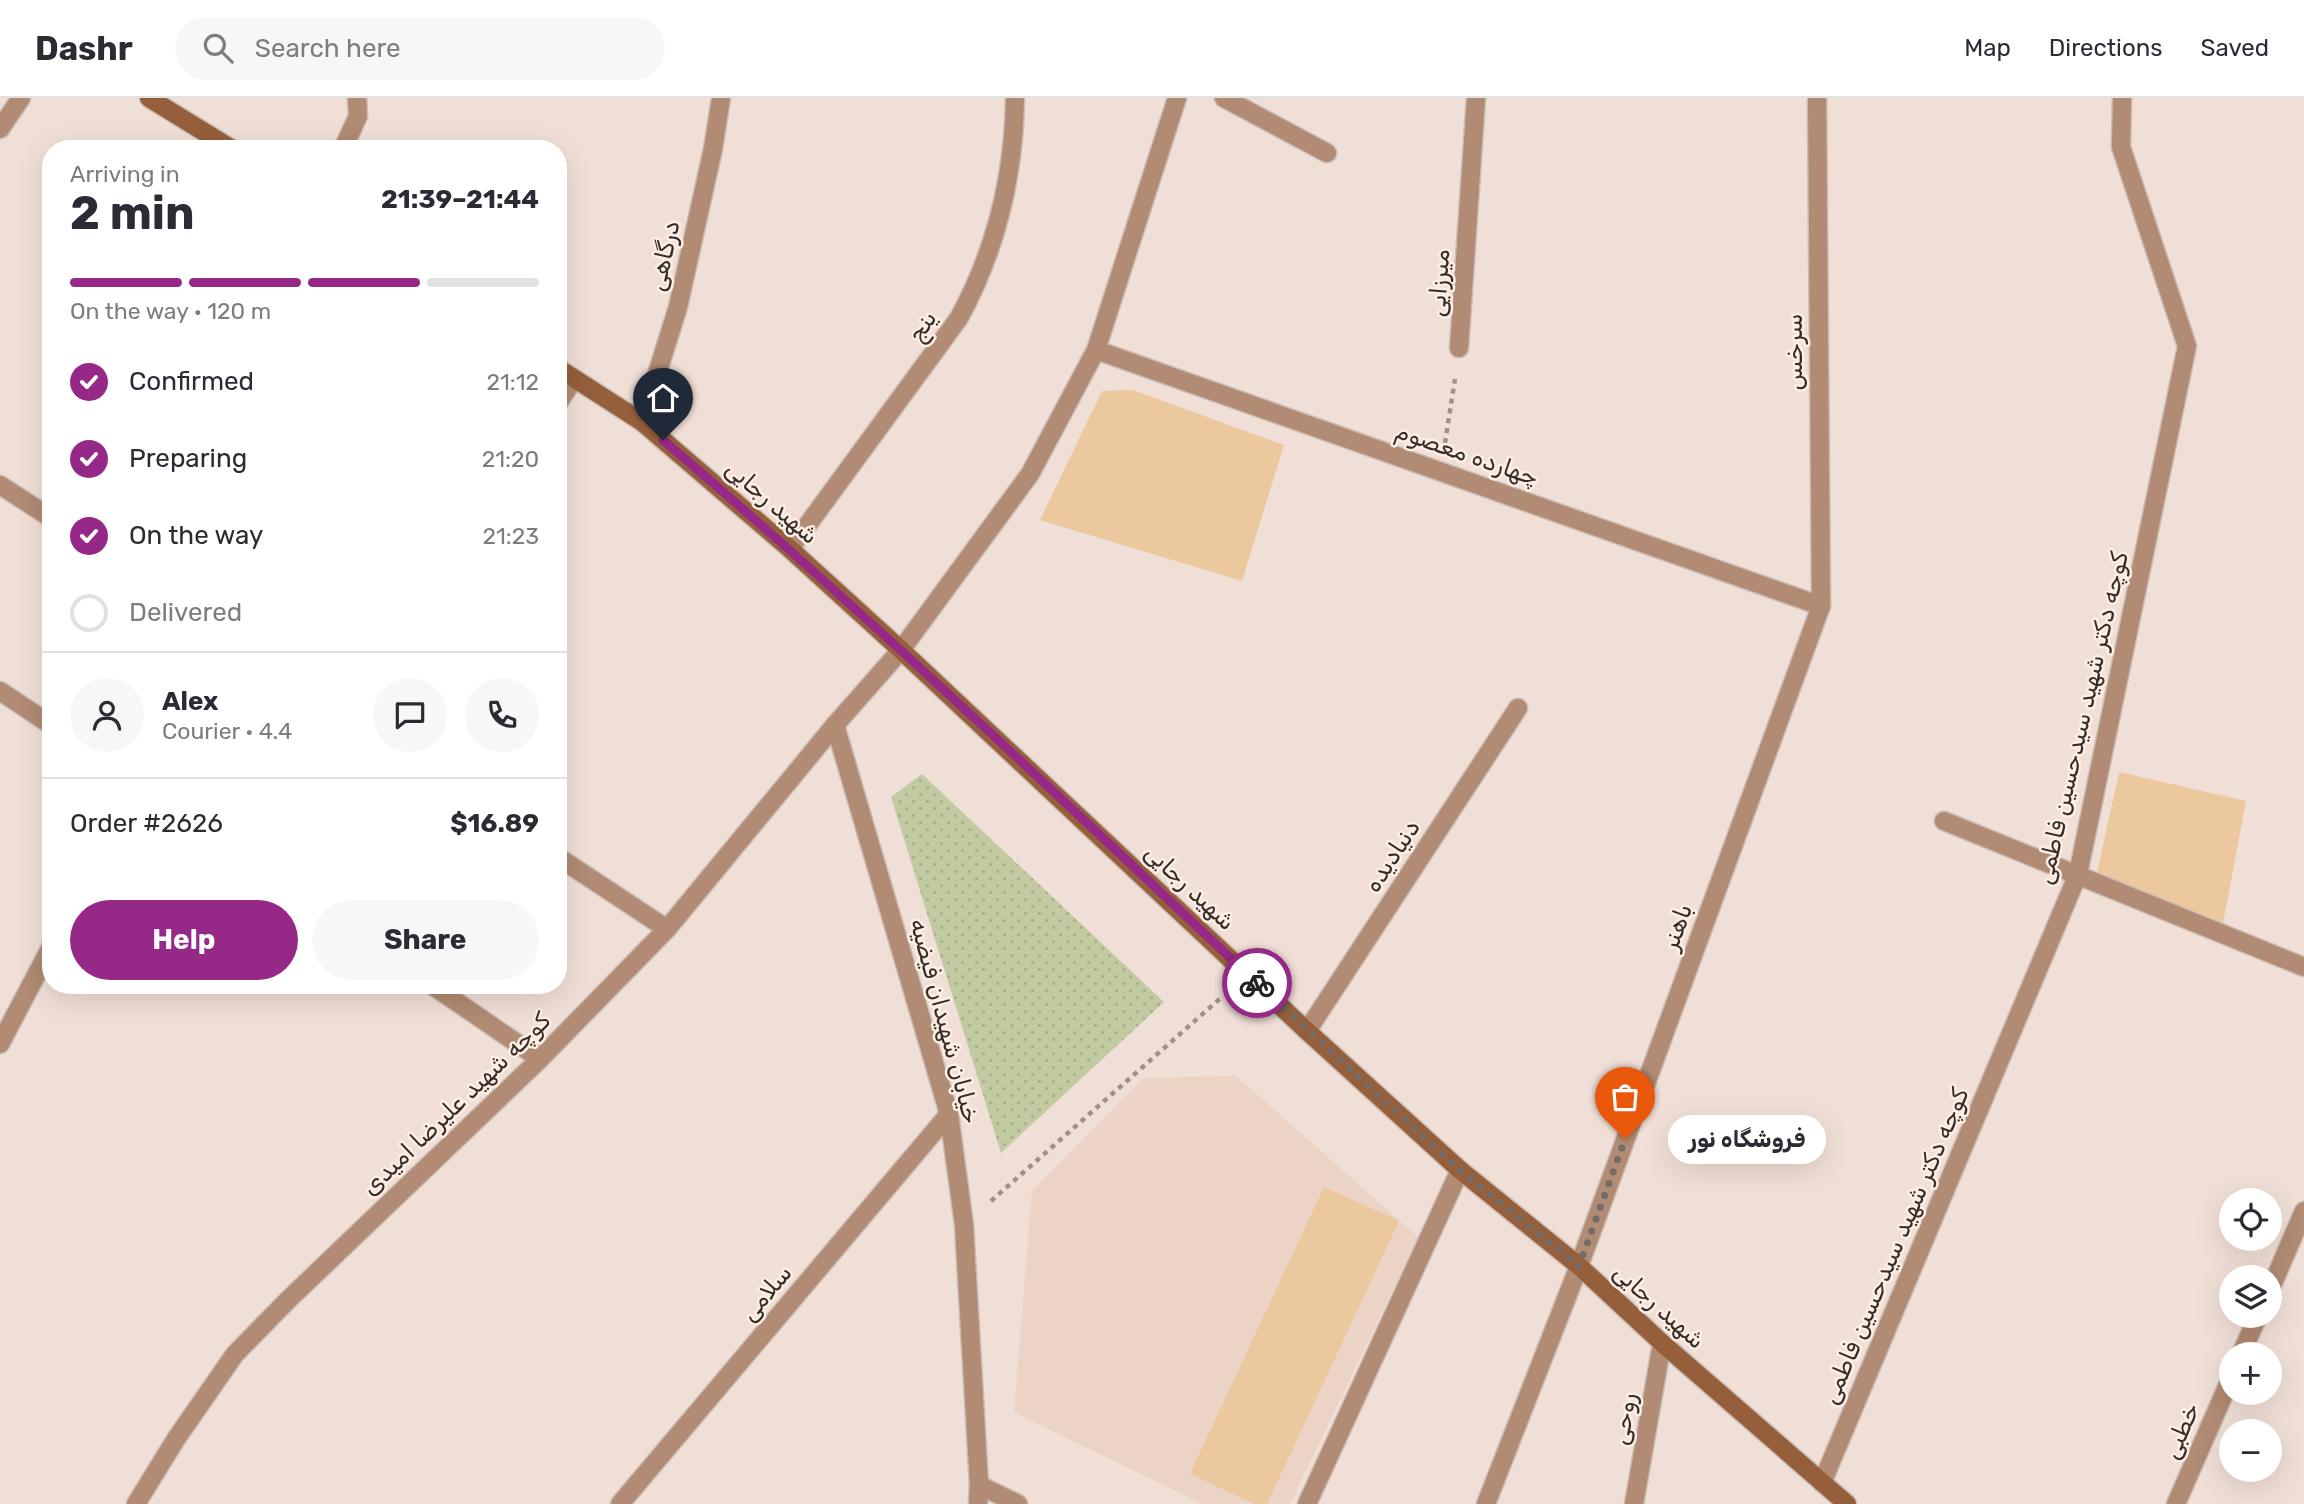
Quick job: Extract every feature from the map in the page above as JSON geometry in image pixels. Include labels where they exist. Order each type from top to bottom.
[{"type":"street","points":[[0,129],[21,98]]},
{"type":"street","points":[[149,98],[217,140]]},
{"type":"street","points":[[347,140],[358,116],[357,98]]},
{"type":"street","name":"درگاهی","points":[[642,422],[678,307],[713,149],[721,98]]},
{"type":"street","name":"ینج","points":[[790,549],[959,318],[975,288],[997,229],[1015,136],[1015,98]]},
{"type":"street","name":"کوچه شهید علیرضا امیدی","points":[[136,1504],[176,1439],[235,1354],[540,1059],[667,929],[835,725],[901,650],[1030,474],[1096,350],[1177,98]]},
{"type":"street","points":[[1224,98],[1327,153]]},
{"type":"street","name":"میرزایی","points":[[1459,348],[1476,98]]},
{"type":"street","name":"سرخس","points":[[1817,98],[1821,606]]},
{"type":"street","name":"کوچه دکتر شهید سیدحسین فاطمی","points":[[1822,1483],[2078,874],[2187,346],[2121,147],[2122,98]]},
{"type":"street","name":"چهارده معصوم","points":[[1096,350],[1821,606]]},
{"type":"street","name":"شهید رجایی","points":[[567,374],[642,422],[790,549],[1460,1170],[1579,1266],[1662,1343],[1847,1504]]},
{"type":"street","points":[[567,390],[574,379]]},
{"type":"street","points":[[0,485],[42,512]]},
{"type":"street","name":"باهنر","points":[[1486,1504],[1579,1266],[1821,606]]},
{"type":"street","points":[[0,691],[42,719]]},
{"type":"street","name":"دنیادیده","points":[[1307,1031],[1518,708]]},
{"type":"street","name":"خیابان شهیدان فیضیه","points":[[835,725],[949,1114],[964,1225],[978,1504]]},
{"type":"street","points":[[1944,821],[2304,967]]},
{"type":"street","points":[[567,863],[667,929]]},
{"type":"street","points":[[0,1044],[42,964]]},
{"type":"street","points":[[445,994],[540,1059]]},
{"type":"street","name":"سلامی","points":[[620,1504],[949,1114]]},
{"type":"street","points":[[1307,1504],[1460,1170]]},
{"type":"street","points":[[2281,1265],[2304,1211]]},
{"type":"street","name":"روحی","points":[[1634,1504],[1662,1343]]},
{"type":"street","name":"خطبی","points":[[2176,1504],[2219,1405]]},
{"type":"street","points":[[979,1485],[1018,1504]]},
{"type":"path","name":"میرزایی","points":[[1441,471],[1459,348]]},
{"type":"path","points":[[964,1225],[1248,974]]},
{"type":"shaded area","points":[[1236,1076],[1418,1237],[1290,1504],[1202,1504],[1014,1412],[1032,1191],[1144,1078]]},
{"type":"green space","points":[[922,774],[1164,1002],[1001,1153],[891,797]]},
{"type":"building","points":[[1133,390],[1284,445],[1242,581],[1040,520],[1102,391]]},
{"type":"building","points":[[2119,772],[2246,801],[2223,923],[2097,873]]},
{"type":"building","points":[[1324,1187],[1399,1221],[1267,1504],[1255,1504],[1190,1474]]},
{"type":"way so far","points":[[1257,983],[1460,1170],[1579,1266],[1625,1139]]},
{"type":"place","name":"فروشگاه نور","points":[[1625,1139]]},
{"type":"route","points":[[663,440],[790,549],[901,650],[1257,983]]}]
